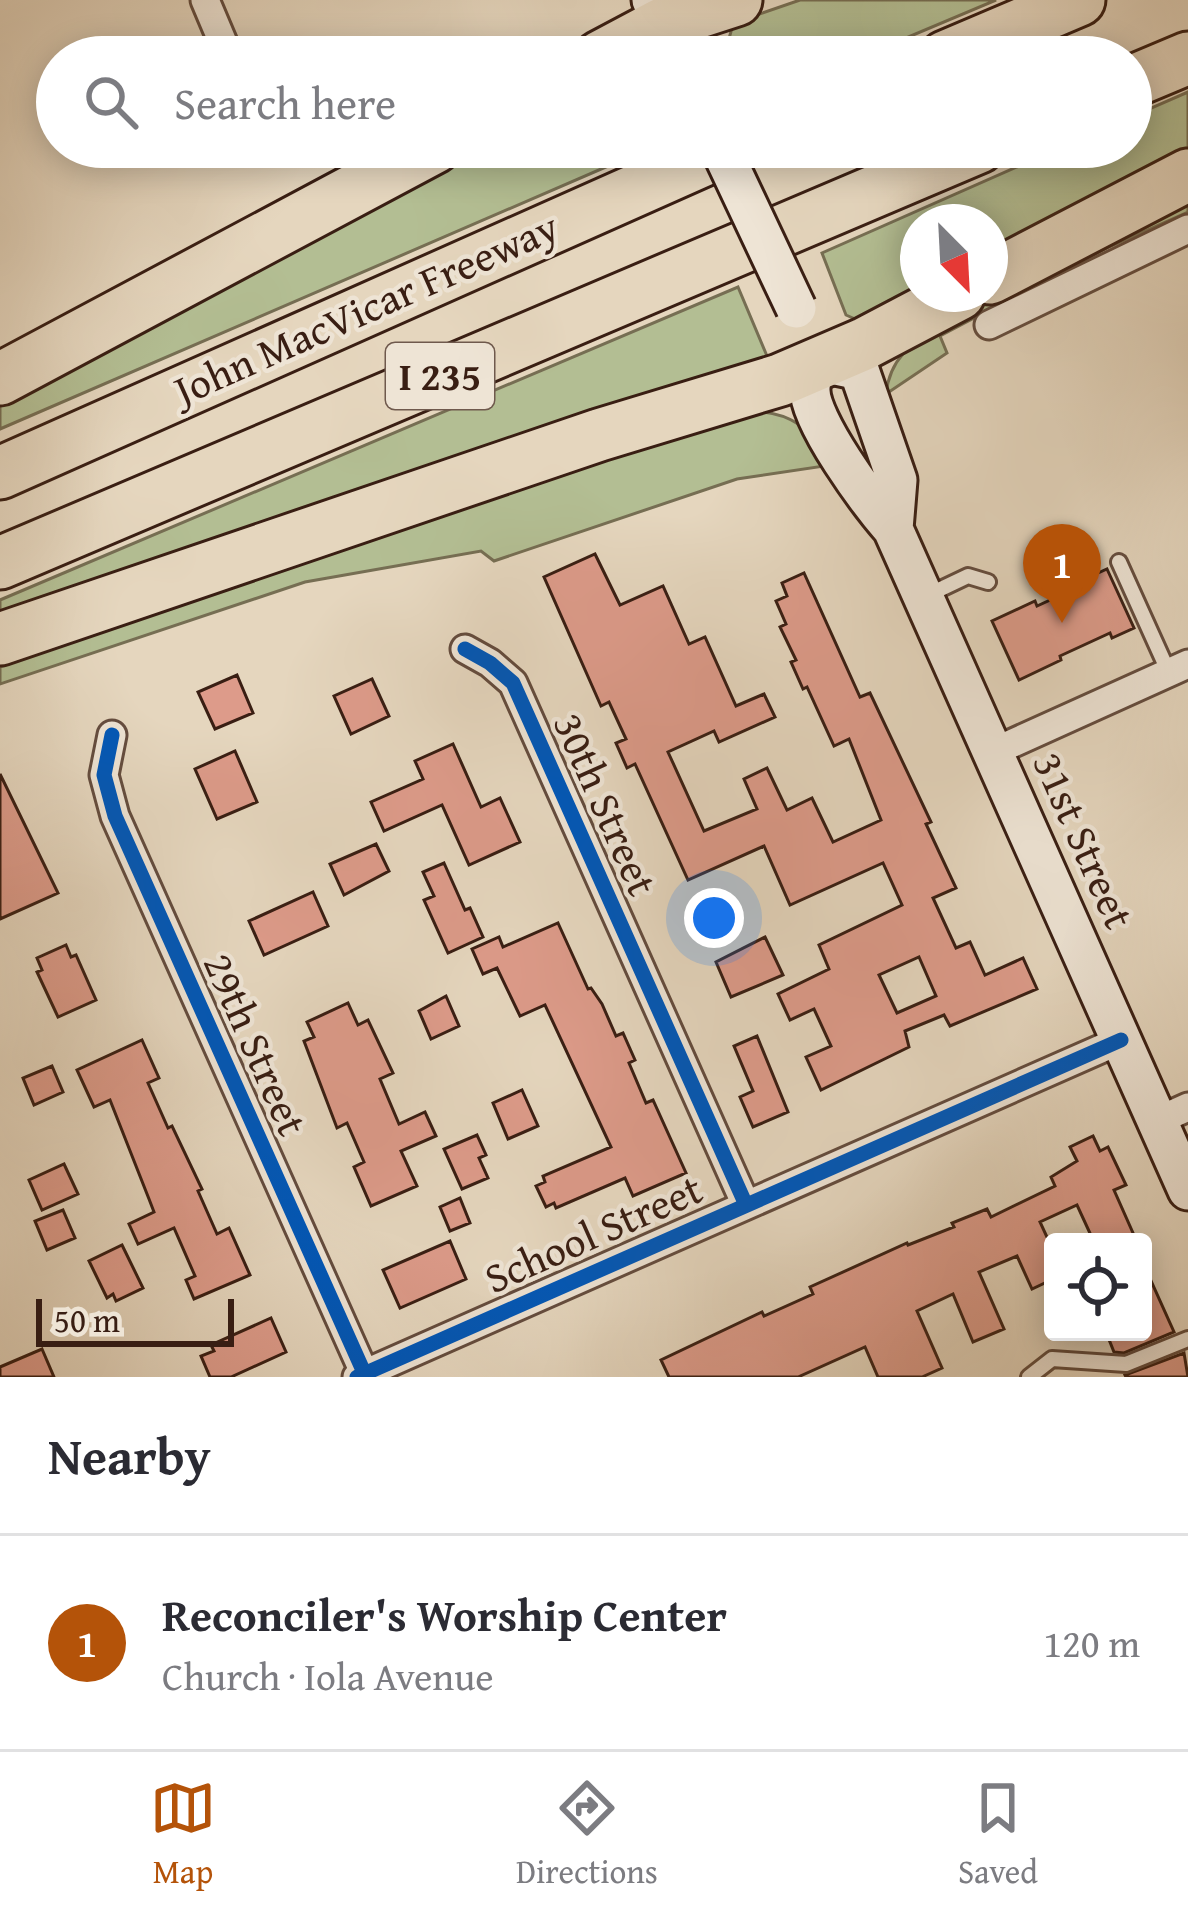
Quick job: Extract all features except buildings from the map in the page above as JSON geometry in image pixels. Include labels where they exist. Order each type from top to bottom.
[{"type":"highway","points":[[664,27],[736,0]]},
{"type":"highway","points":[[994,36],[1079,0]]},
{"type":"highway","points":[[1152,73],[1188,58]]},
{"type":"highway","points":[[0,379],[396,168]]},
{"type":"highway","name":"John MacVicar Freeway","points":[[0,473],[686,168]]},
{"type":"highway","name":"John MacVicar Freeway","points":[[0,563],[930,168]]},
{"type":"highway","points":[[1008,282],[1188,175]]},
{"type":"highway","points":[[0,639],[599,435],[780,380],[947,312]]},
{"type":"main road","points":[[730,168],[822,362]]},
{"type":"main road","name":"31st Street","points":[[822,362],[860,370],[897,480],[893,529],[1121,1040],[1172,1114],[1188,1190]]},
{"type":"street","points":[[205,0],[220,36]]},
{"type":"street","points":[[1008,289],[1188,229]]},
{"type":"street","name":"30th Street","points":[[465,649],[513,683],[746,1205]]},
{"type":"street","points":[[992,752],[1178,668]]},
{"type":"street","name":"29th Street","points":[[112,735],[104,775],[115,816],[362,1376]]},
{"type":"street","name":"School Street","points":[[362,1376],[1121,1040]]},
{"type":"lane","points":[[1119,562],[1178,668]]},
{"type":"lane","points":[[924,597],[968,576],[988,582]]},
{"type":"lane","points":[[1029,1377],[1052,1359],[1126,1364],[1188,1339]]},
{"type":"green space","points":[[800,0],[996,0],[911,36],[730,36],[732,28]]},
{"type":"green space","points":[[1188,92],[1188,162],[1008,254],[1008,204],[933,204],[1014,168],[1152,168],[1152,108]]},
{"type":"green space","points":[[429,168],[603,168],[0,429],[0,397]]},
{"type":"green space","points":[[1188,199],[1188,212],[1008,300],[1008,292]]},
{"type":"green space","points":[[900,219],[900,303],[862,322],[846,315],[822,253]]},
{"type":"green space","points":[[738,287],[767,356],[740,370],[0,624],[0,600]]},
{"type":"green space","points":[[968,312],[986,312],[940,336],[947,353],[886,394],[897,362],[939,327]]},
{"type":"green space","points":[[746,411],[776,414],[799,424],[838,464],[737,479],[494,561],[481,551],[305,582],[0,684],[0,667],[79,638]]},
{"type":"cycle path","points":[[465,649],[513,683],[746,1205]]},
{"type":"cycle path","points":[[112,735],[104,775],[115,816],[366,1377]]},
{"type":"cycle path","points":[[357,1377],[1121,1040]]},
{"type":"place","name":"Reconciler's Worship Center","points":[[1062,623]]}]
